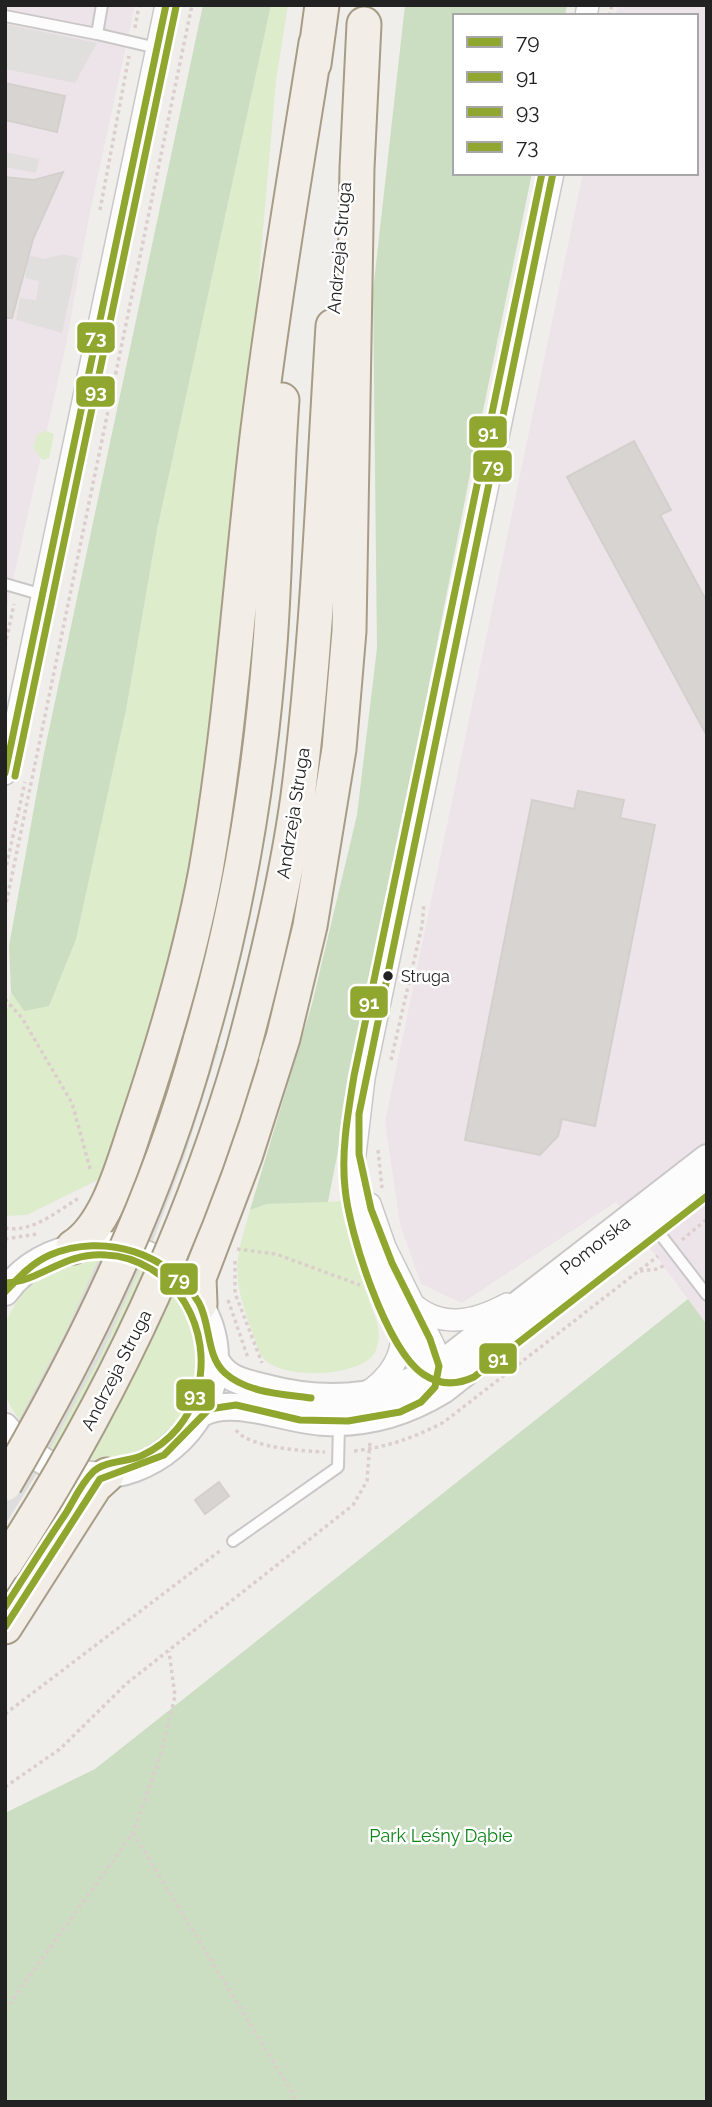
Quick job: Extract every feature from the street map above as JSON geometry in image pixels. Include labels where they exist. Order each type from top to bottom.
[{"type":"main road","points":[[73,1247],[92,1233],[98,1223],[126,1155],[180,983],[205,872],[226,733],[268,356],[322,5]]},
{"type":"main road","points":[[213,1301],[199,1278],[245,1157],[283,1038],[310,926],[339,749],[349,631],[357,169],[365,14]]},
{"type":"main road","name":"Andrzeja Struga","points":[[5,1564],[80,1443],[145,1312],[209,1154],[242,1054],[275,921],[300,772],[321,526],[337,253],[365,14]]},
{"type":"main road","points":[[5,1484],[53,1401],[118,1265],[162,1157],[200,1041],[241,869],[261,734],[270,644],[281,410],[292,271],[316,43]]},
{"type":"main road","points":[[5,1627],[95,1486],[107,1475]]},
{"type":"street","points":[[5,774],[166,5]]},
{"type":"street","points":[[438,1369],[420,1360],[373,1262],[359,1211],[354,1163],[364,1078],[553,175]]},
{"type":"street","points":[[358,1124],[370,1207],[410,1301],[434,1346],[438,1369]]},
{"type":"street","name":"Pomorska","points":[[214,1356],[242,1395],[298,1420],[339,1422],[393,1414],[426,1400],[468,1370],[647,1217],[707,1158]]},
{"type":"street","name":"Pomorska","points":[[200,1414],[242,1395],[358,1397],[395,1388],[438,1369],[549,1281],[647,1217],[707,1184]]},
{"type":"street","points":[[5,1292],[15,1272],[73,1247],[112,1245],[147,1255],[213,1301],[210,1330],[214,1356],[212,1380],[200,1414],[184,1438],[162,1457],[143,1467],[107,1475],[71,1472],[44,1462],[26,1450],[5,1427]]},
{"type":"street","name":"Pomorska","points":[[410,1301],[432,1316],[459,1322],[479,1317],[549,1281]]},
{"type":"street","points":[[358,1397],[379,1383],[396,1361],[402,1336],[399,1320]]},
{"type":"street","name":"Pomorska","points":[[438,1369],[455,1374],[468,1370]]},
{"type":"street","name":"Pomorska","points":[[426,1400],[437,1385],[438,1369]]},
{"type":"lane","points":[[97,34],[102,5]]},
{"type":"lane","points":[[5,16],[157,48]]},
{"type":"lane","points":[[5,584],[43,595]]},
{"type":"lane","points":[[647,1217],[707,1295]]},
{"type":"lane","points":[[233,1541],[338,1467],[339,1422]]},
{"type":"path","points":[[100,217],[100,200],[139,5]]},
{"type":"path","points":[[5,909],[192,5]]},
{"type":"path","points":[[5,646],[14,604],[21,589]]},
{"type":"path","points":[[5,853],[10,853],[5,872]]},
{"type":"path","points":[[6,864],[15,865]]},
{"type":"path","points":[[390,1062],[422,926],[424,900]]},
{"type":"path","points":[[5,999],[22,1018],[72,1103],[92,1177]]},
{"type":"path","points":[[378,1146],[382,1190]]},
{"type":"path","points":[[692,1233],[707,1219]]},
{"type":"path","points":[[5,1239],[29,1238],[40,1232]]},
{"type":"path","points":[[213,1301],[249,1361],[235,1428],[243,1437],[289,1449],[338,1452],[370,1449],[420,1435],[444,1422],[670,1248]]},
{"type":"path","points":[[228,1250],[276,1254],[365,1287],[361,1279]]},
{"type":"path","points":[[5,1787],[60,1749],[106,1701],[353,1505],[367,1481],[370,1439]]},
{"type":"path","points":[[5,1714],[233,1541]]},
{"type":"path","points":[[5,2010],[133,1833],[161,1755],[175,1696],[169,1651]]},
{"type":"path","points":[[133,1833],[298,2102]]},
{"type":"shaded area","points":[[5,5],[135,5],[89,217],[66,345],[5,616]]},
{"type":"shaded area","points":[[618,5],[707,5],[707,1325],[616,1202],[462,1303],[421,1284],[400,1224],[385,1122],[583,175],[698,175],[698,14],[616,14]]},
{"type":"shaded area","points":[[5,24],[97,43],[75,83],[5,69]]},
{"type":"shaded area","points":[[5,152],[39,159],[36,173],[5,167]]},
{"type":"shaded area","points":[[63,254],[78,258],[62,333],[16,320],[20,298],[36,300],[39,281],[25,278],[29,255],[44,259]]},
{"type":"green space","points":[[203,5],[271,5],[157,530],[127,705],[76,939],[49,1006],[24,1011],[11,992],[9,946],[43,758]]},
{"type":"green space","points":[[271,5],[288,5],[276,81],[250,380],[208,778],[175,953],[124,1123],[100,1179],[27,1215],[7,1216],[5,1019],[11,992],[24,1011],[127,705],[157,530]]},
{"type":"green space","points":[[405,5],[567,5],[565,14],[453,14],[453,175],[532,175],[471,469],[328,1202],[267,1204],[250,1210],[312,1004],[357,815],[377,648],[373,291]]},
{"type":"green space","points":[[46,431],[54,434],[49,458],[43,460],[33,448],[37,435]]},
{"type":"green space","points":[[349,1201],[378,1291],[372,1294],[369,1300],[379,1332],[375,1352],[367,1361],[338,1371],[302,1373],[272,1365],[263,1358],[258,1348],[238,1282],[238,1257],[250,1210],[267,1204]]},
{"type":"green space","points":[[100,1258],[139,1266],[172,1287],[193,1320],[201,1359],[193,1398],[172,1431],[139,1452],[100,1460],[61,1452],[28,1431],[7,1398],[-1,1359],[7,1320],[28,1287],[61,1266]]},
{"type":"green space","name":"Park Leśny Dąbie","points":[[688,1299],[707,1325],[707,2102],[5,2102],[5,1813],[95,1769]]},
{"type":"pier","points":[[179,1035],[219,1047],[183,1161],[154,1238],[102,1353],[37,1473],[5,1525],[5,1446],[67,1329],[118,1215]]},
{"type":"building","points":[[5,83],[65,96],[57,132],[5,120]]},
{"type":"building","points":[[63,172],[33,239],[12,318],[5,318],[5,177],[34,180]]},
{"type":"building","points":[[634,441],[671,510],[660,515],[707,602],[707,736],[567,477]]},
{"type":"building","points":[[578,791],[624,800],[620,818],[655,825],[595,1126],[562,1119],[558,1136],[540,1155],[465,1140],[532,800],[574,809]]},
{"type":"building","points":[[219,1482],[229,1496],[205,1514],[195,1500]]},
{"type":"transit line","name":"73","points":[[5,773],[166,5]]},
{"type":"transit line","name":"93","points":[[15,776],[176,7]]},
{"type":"transit line","name":"91","points":[[542,175],[354,1076],[345,1146],[344,1174],[348,1208],[372,1288],[396,1341],[409,1361],[423,1374],[442,1382],[455,1382],[474,1377],[707,1196]]},
{"type":"transit line","name":"79","points":[[5,1627],[100,1479],[164,1455],[209,1409],[236,1405],[300,1420],[348,1421],[400,1412],[421,1402],[435,1387],[439,1366],[430,1339],[392,1263],[371,1209],[359,1154],[359,1114],[553,175]]},
{"type":"transit line","name":"79","points":[[5,1292],[37,1262],[71,1248],[113,1247],[134,1252],[171,1271],[199,1303],[215,1358],[225,1373],[254,1389],[311,1398]]},
{"type":"transit line","name":"93","points":[[5,1607],[92,1473],[108,1464],[141,1456],[161,1444],[178,1428],[190,1410],[201,1368],[195,1324],[185,1303],[162,1276],[141,1264],[118,1256],[91,1255],[65,1262],[19,1281],[6,1283]]},
{"type":"place","name":"Struga","points":[[388,976]]}]
